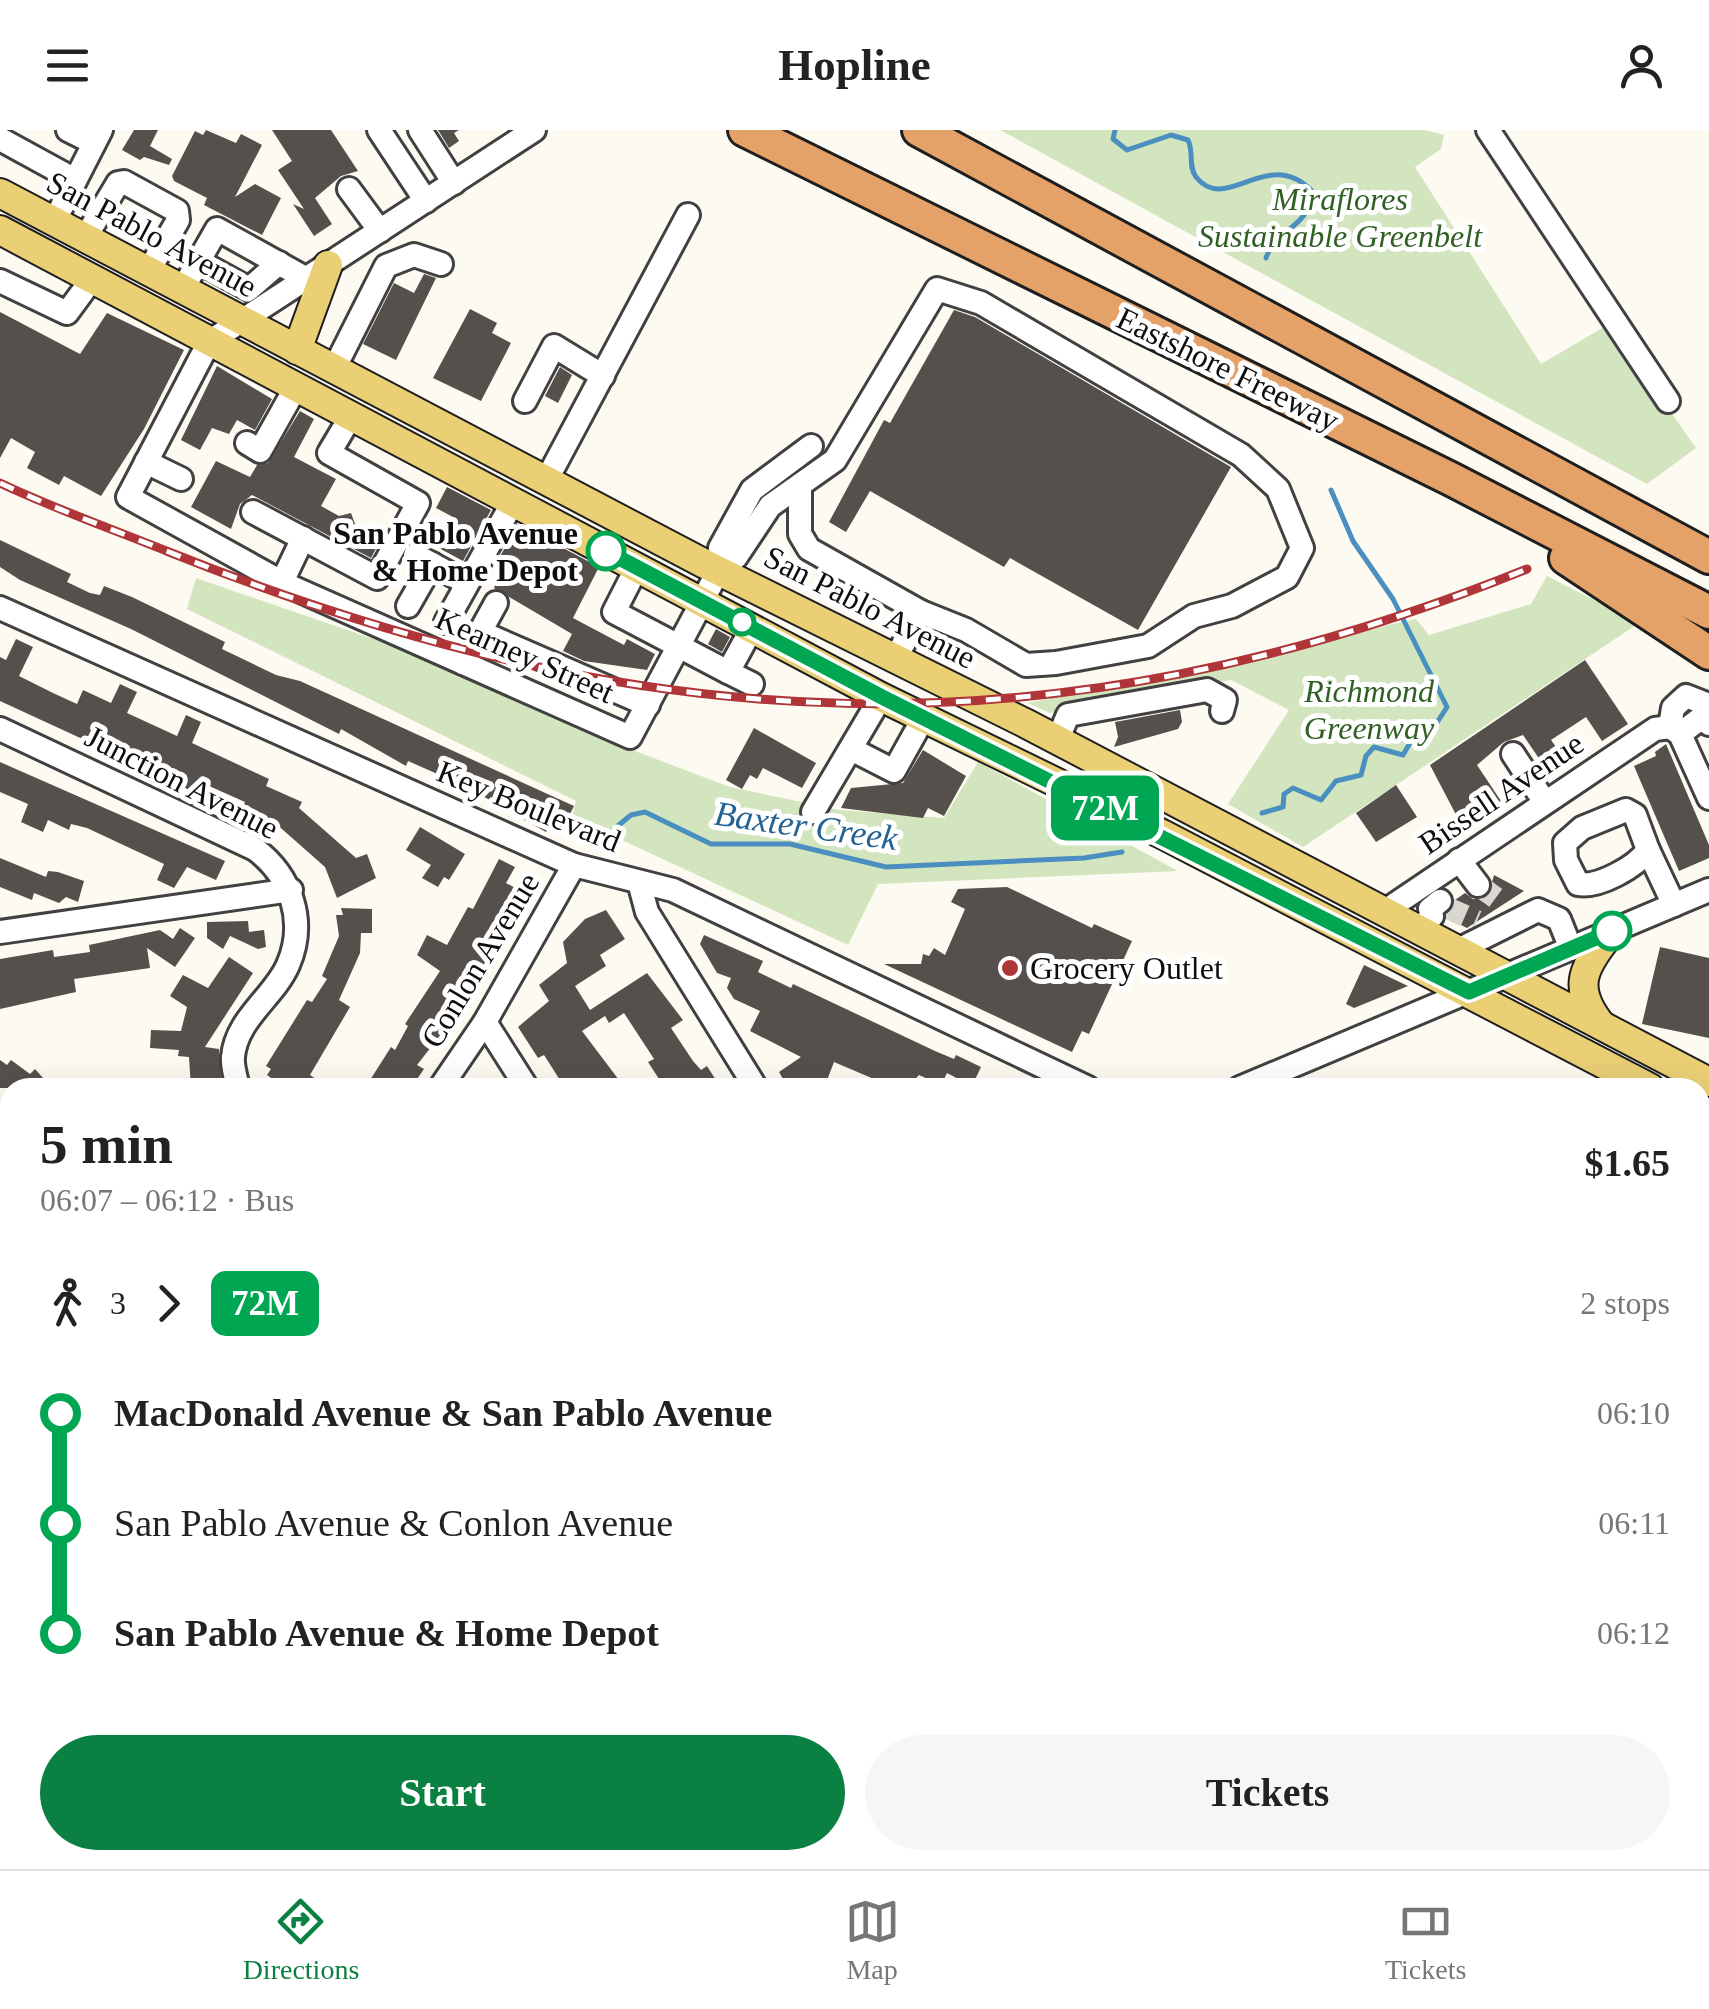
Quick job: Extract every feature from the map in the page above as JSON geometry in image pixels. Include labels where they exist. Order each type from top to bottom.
[{"type":"highway","name":"Eastshore Freeway","points":[[745,130],[1451,479],[1709,612]]},
{"type":"highway","name":"Eastshore Freeway","points":[[919,130],[1032,195],[1709,557]]},
{"type":"highway","points":[[1451,479],[1709,653]]},
{"type":"main road","name":"San Pablo Avenue","points":[[0,194],[718,570],[1458,950],[1513,973],[1701,1078]]},
{"type":"main road","points":[[0,230],[882,697],[1469,992],[1631,1078]]},
{"type":"main road","points":[[297,350],[318,272]]},
{"type":"main road","points":[[1602,1026],[1584,1004],[1581,986],[1591,957],[1612,931]]},
{"type":"street","points":[[54,222],[97,137],[68,130]]},
{"type":"street","points":[[379,130],[426,201]]},
{"type":"street","points":[[420,130],[454,182]]},
{"type":"street","points":[[182,479],[146,462],[209,342],[534,130]]},
{"type":"street","points":[[1488,130],[1668,401]]},
{"type":"street","points":[[0,138],[75,180]]},
{"type":"street","points":[[85,238],[118,184],[124,182],[177,211],[178,220],[148,272]]},
{"type":"street","points":[[350,189],[380,231]]},
{"type":"street","points":[[546,481],[688,215]]},
{"type":"street","points":[[182,290],[216,229],[279,263],[318,272]]},
{"type":"street","points":[[334,369],[386,266],[414,256],[440,264]]},
{"type":"street","points":[[198,262],[249,289],[279,263]]},
{"type":"street","points":[[0,281],[67,313],[92,279]]},
{"type":"street","points":[[718,570],[736,557],[770,506],[835,460],[937,289],[982,303],[1241,455],[1278,489],[1302,548],[1288,577],[1232,606],[1194,616],[1148,646],[1026,664],[809,549],[800,534],[800,485]]},
{"type":"street","points":[[525,401],[554,346],[603,376]]},
{"type":"street","points":[[247,444],[260,451],[296,388]]},
{"type":"street","points":[[254,512],[378,578],[418,503],[329,453],[350,416]]},
{"type":"street","points":[[480,632],[648,705],[718,570],[720,548],[752,490],[811,446]]},
{"type":"street","name":"Kearney Street","points":[[146,462],[128,496],[282,582],[630,737],[648,705]]},
{"type":"street","points":[[446,622],[513,502]]},
{"type":"street","points":[[282,582],[302,538]]},
{"type":"street","points":[[408,606],[423,559],[468,583]]},
{"type":"street","points":[[636,567],[614,612],[752,684]]},
{"type":"street","points":[[463,663],[496,603]]},
{"type":"street","name":"Key Boulevard","points":[[0,608],[574,866],[673,890],[1067,1078]]},
{"type":"street","points":[[894,659],[922,612]]},
{"type":"street","points":[[728,672],[752,628]]},
{"type":"street","points":[[1057,741],[1068,715],[1155,699],[1207,690],[1225,700],[1222,711]]},
{"type":"street","name":"Bissell Avenue","points":[[1384,911],[1437,897],[1459,860],[1542,803],[1668,730],[1673,708],[1686,696],[1708,712]]},
{"type":"street","points":[[813,812],[882,697]]},
{"type":"street","points":[[851,749],[894,771],[924,717]]},
{"type":"street","name":"Junction Avenue","points":[[0,729],[255,849],[275,864],[291,890],[297,927],[288,966],[250,1016],[232,1056],[236,1078]]},
{"type":"street","points":[[1668,730],[1701,760],[1709,798]]},
{"type":"street","points":[[1513,754],[1565,843],[1570,870],[1578,884],[1585,887],[1642,858],[1648,850]]},
{"type":"street","points":[[1565,843],[1582,828],[1626,810],[1635,814],[1674,905]]},
{"type":"street","points":[[1459,860],[1478,885]]},
{"type":"street","name":"Conlon Avenue","points":[[447,1078],[485,1022],[574,866]]},
{"type":"street","points":[[639,882],[647,912],[750,1078]]},
{"type":"street","points":[[0,932],[291,890]]},
{"type":"street","points":[[1264,1078],[1709,890]]},
{"type":"street","points":[[1419,930],[1432,916],[1430,909],[1437,897]]},
{"type":"street","points":[[1458,950],[1499,921],[1538,910],[1559,919],[1570,948]]},
{"type":"street","points":[[1499,921],[1513,973]]},
{"type":"street","points":[[485,1022],[521,1078]]},
{"type":"green space","name":"Miraflores Sustainable Greenbelt","points":[[1000,130],[1425,130],[1444,135],[1441,149],[1415,167],[1541,364],[1609,324],[1696,448],[1647,484]]},
{"type":"green space","name":"Richmond Greenway","points":[[1547,576],[1639,623],[1303,847],[1228,804],[1289,710],[1231,680],[1050,713],[1028,703],[1416,619],[1429,635],[1531,604]]},
{"type":"green space","points":[[196,578],[420,655],[635,751],[730,787],[840,810],[944,818],[978,762],[1178,871],[878,884],[848,945],[572,817],[576,801],[187,609]]},
{"type":"building","points":[[134,130],[158,130],[150,146],[172,159],[169,165],[144,157],[140,160],[122,150]]},
{"type":"building","points":[[206,130],[236,143],[241,134],[262,145],[235,197],[255,184],[281,198],[262,235],[204,205],[207,198],[174,181],[172,176],[195,131],[203,135]]},
{"type":"building","points":[[272,130],[331,130],[358,171],[341,176],[315,198],[332,224],[314,236],[293,204],[304,209],[278,170],[292,161]]},
{"type":"building","points":[[438,130],[459,130],[454,133],[459,141],[449,148]]},
{"type":"building","points":[[424,274],[436,278],[396,360],[363,344],[394,283],[414,293]]},
{"type":"building","points":[[470,309],[497,323],[492,333],[511,343],[481,401],[433,378]]},
{"type":"building","points":[[954,310],[975,317],[1231,467],[1138,630],[1010,558],[1004,567],[870,491],[846,532],[829,522],[884,420],[890,423]]},
{"type":"building","points":[[0,312],[80,354],[107,313],[184,350],[144,429],[101,496],[64,476],[59,485],[27,468],[35,452],[11,438],[0,458]]},
{"type":"building","points":[[217,366],[272,399],[255,430],[237,420],[229,434],[212,428],[200,450],[181,440]]},
{"type":"building","points":[[560,367],[572,375],[558,403],[545,396]]},
{"type":"building","points":[[300,411],[314,419],[294,457],[336,479],[321,506],[339,516],[351,513],[355,524],[381,539],[371,558],[252,495],[240,504],[231,529],[191,507],[216,461],[250,477],[257,465],[268,463]]},
{"type":"building","points":[[447,487],[491,510],[463,561],[437,547],[453,517],[436,508]]},
{"type":"building","points":[[518,524],[599,567],[573,618],[624,645],[627,639],[655,654],[647,670],[584,661],[563,651],[572,634],[494,588],[504,563],[498,560]]},
{"type":"building","points":[[0,540],[71,574],[67,582],[90,593],[100,595],[104,586],[132,597],[225,642],[222,649],[276,675],[300,681],[574,806],[561,832],[549,827],[546,832],[479,794],[477,799],[440,781],[442,776],[408,761],[406,766],[341,729],[339,734],[131,629],[20,580],[0,567]]},
{"type":"building","points":[[716,629],[730,637],[722,652],[708,644]]},
{"type":"building","points":[[16,639],[33,647],[19,676],[77,704],[83,690],[111,703],[120,684],[137,692],[127,713],[177,736],[186,715],[201,722],[192,743],[269,779],[266,786],[302,802],[299,808],[356,858],[367,854],[376,878],[337,898],[325,867],[274,822],[273,827],[241,812],[245,802],[200,782],[196,793],[170,781],[175,770],[132,751],[128,760],[0,701],[0,657],[6,660]]},
{"type":"building","points":[[1585,660],[1628,724],[1602,741],[1586,717],[1551,740],[1568,764],[1551,776],[1523,735],[1504,742],[1477,765],[1503,804],[1465,832],[1430,765]]},
{"type":"building","points":[[1180,710],[1182,722],[1178,729],[1114,747],[1118,737],[1115,722]]},
{"type":"building","points":[[754,728],[816,763],[802,788],[763,768],[757,779],[750,775],[742,789],[726,780]]},
{"type":"building","points":[[1666,744],[1709,845],[1709,858],[1679,871],[1634,766],[1656,756],[1655,752]]},
{"type":"building","points":[[923,750],[966,776],[944,816],[928,808],[923,818],[841,808],[851,788],[903,783]]},
{"type":"building","points":[[0,762],[225,861],[216,880],[187,867],[174,888],[157,880],[164,864],[87,828],[71,824],[69,830],[48,820],[43,832],[21,822],[28,804],[0,792]]},
{"type":"building","points":[[1396,785],[1417,817],[1376,842],[1356,813]]},
{"type":"building","points":[[420,827],[465,854],[449,880],[444,877],[438,887],[422,878],[431,865],[406,850]]},
{"type":"building","points":[[0,858],[46,877],[48,871],[58,872],[84,881],[78,902],[66,897],[59,903],[34,893],[32,900],[0,887]]},
{"type":"building","points":[[499,859],[515,867],[506,883],[519,890],[467,1001],[417,1065],[424,1069],[418,1078],[371,1078],[391,1047],[395,1050],[408,1026],[405,1024],[440,971],[417,955],[427,935],[447,945],[468,907],[473,909]]},
{"type":"building","points":[[1494,875],[1524,891],[1467,928],[1447,918],[1455,900],[1465,893],[1473,899],[1488,896]]},
{"type":"building","name":"Grocery Outlet","points":[[1007,887],[1092,928],[1094,924],[1132,941],[1089,1034],[1082,1031],[1072,1052],[884,964],[921,964],[923,954],[929,956],[934,948],[945,955],[965,909],[951,902],[958,889]]},
{"type":"building","points":[[341,908],[372,909],[372,933],[361,933],[360,953],[339,1000],[350,1007],[310,1075],[314,1078],[271,1078],[267,1075],[271,1069],[266,1066],[307,1000],[312,1002],[327,979],[322,976],[339,936],[336,915],[343,915]]},
{"type":"building","points":[[606,910],[625,939],[600,955],[606,966],[575,986],[590,1010],[647,973],[683,1020],[671,1028],[693,1061],[701,1070],[707,1066],[715,1078],[658,1078],[648,1062],[654,1059],[624,1013],[609,1023],[605,1016],[582,1031],[617,1078],[559,1078],[544,1055],[538,1058],[518,1027],[549,1001],[539,985],[567,963],[563,942],[585,919]]},
{"type":"building","points":[[248,921],[249,932],[264,930],[266,947],[258,949],[230,936],[223,949],[207,938],[207,922]]},
{"type":"building","points":[[180,928],[195,938],[175,967],[147,948],[150,968],[74,979],[76,992],[0,1009],[0,959],[53,950],[54,957],[90,952],[89,945],[160,930],[173,939]]},
{"type":"building","points":[[704,935],[763,961],[758,972],[791,988],[793,984],[935,1051],[954,1059],[956,1055],[981,1067],[976,1078],[957,1078],[947,1073],[944,1078],[872,1078],[834,1062],[828,1078],[782,1078],[779,1072],[801,1057],[750,1031],[760,1011],[734,999],[727,988],[731,978],[717,973],[700,944]]},
{"type":"building","points":[[1660,947],[1709,958],[1709,1038],[1642,1024]]},
{"type":"building","points":[[229,957],[253,973],[205,1047],[219,1049],[221,1078],[190,1078],[189,1057],[178,1056],[179,1050],[150,1048],[151,1030],[181,1031],[187,1007],[170,996],[183,975],[208,988]]},
{"type":"building","points":[[1364,965],[1408,986],[1354,1008],[1346,1004]]},
{"type":"building","points":[[0,1060],[7,1065],[11,1060],[30,1074],[35,1069],[43,1078],[0,1078]]},
{"type":"waterway","name":"Baxter Creek","points":[[1115,130],[1113,139],[1127,150],[1171,135],[1188,140],[1194,173],[1208,187],[1220,189],[1279,175],[1295,178],[1311,190],[1306,212],[1277,240],[1266,258]]},
{"type":"waterway","name":"Baxter Creek","points":[[1262,813],[1283,807],[1284,794],[1293,788],[1321,800],[1336,781],[1361,775],[1366,756],[1374,747],[1403,755],[1414,736],[1433,729],[1447,707],[1393,599],[1353,541],[1331,490]]},
{"type":"waterway","name":"Baxter Creek","points":[[614,829],[631,815],[645,812],[711,844],[790,844],[886,867],[1084,858],[1122,852]]},
{"type":"tunnel","points":[[1478,885],[1504,904]]},
{"type":"tunnel","points":[[1445,907],[1477,921]]},
{"type":"railway","points":[[0,483],[169,552],[344,615],[514,661],[681,691],[846,703],[1012,698],[1180,674],[1351,631],[1527,569]]},
{"type":"bus line","name":"72M","points":[[606,551],[882,697],[1162,834],[1469,992],[1612,931]]},
{"type":"place","name":"San Pablo Avenue & Home Depot","points":[[606,551]]},
{"type":"place","name":"Grocery Outlet","points":[[1010,968]]}]
